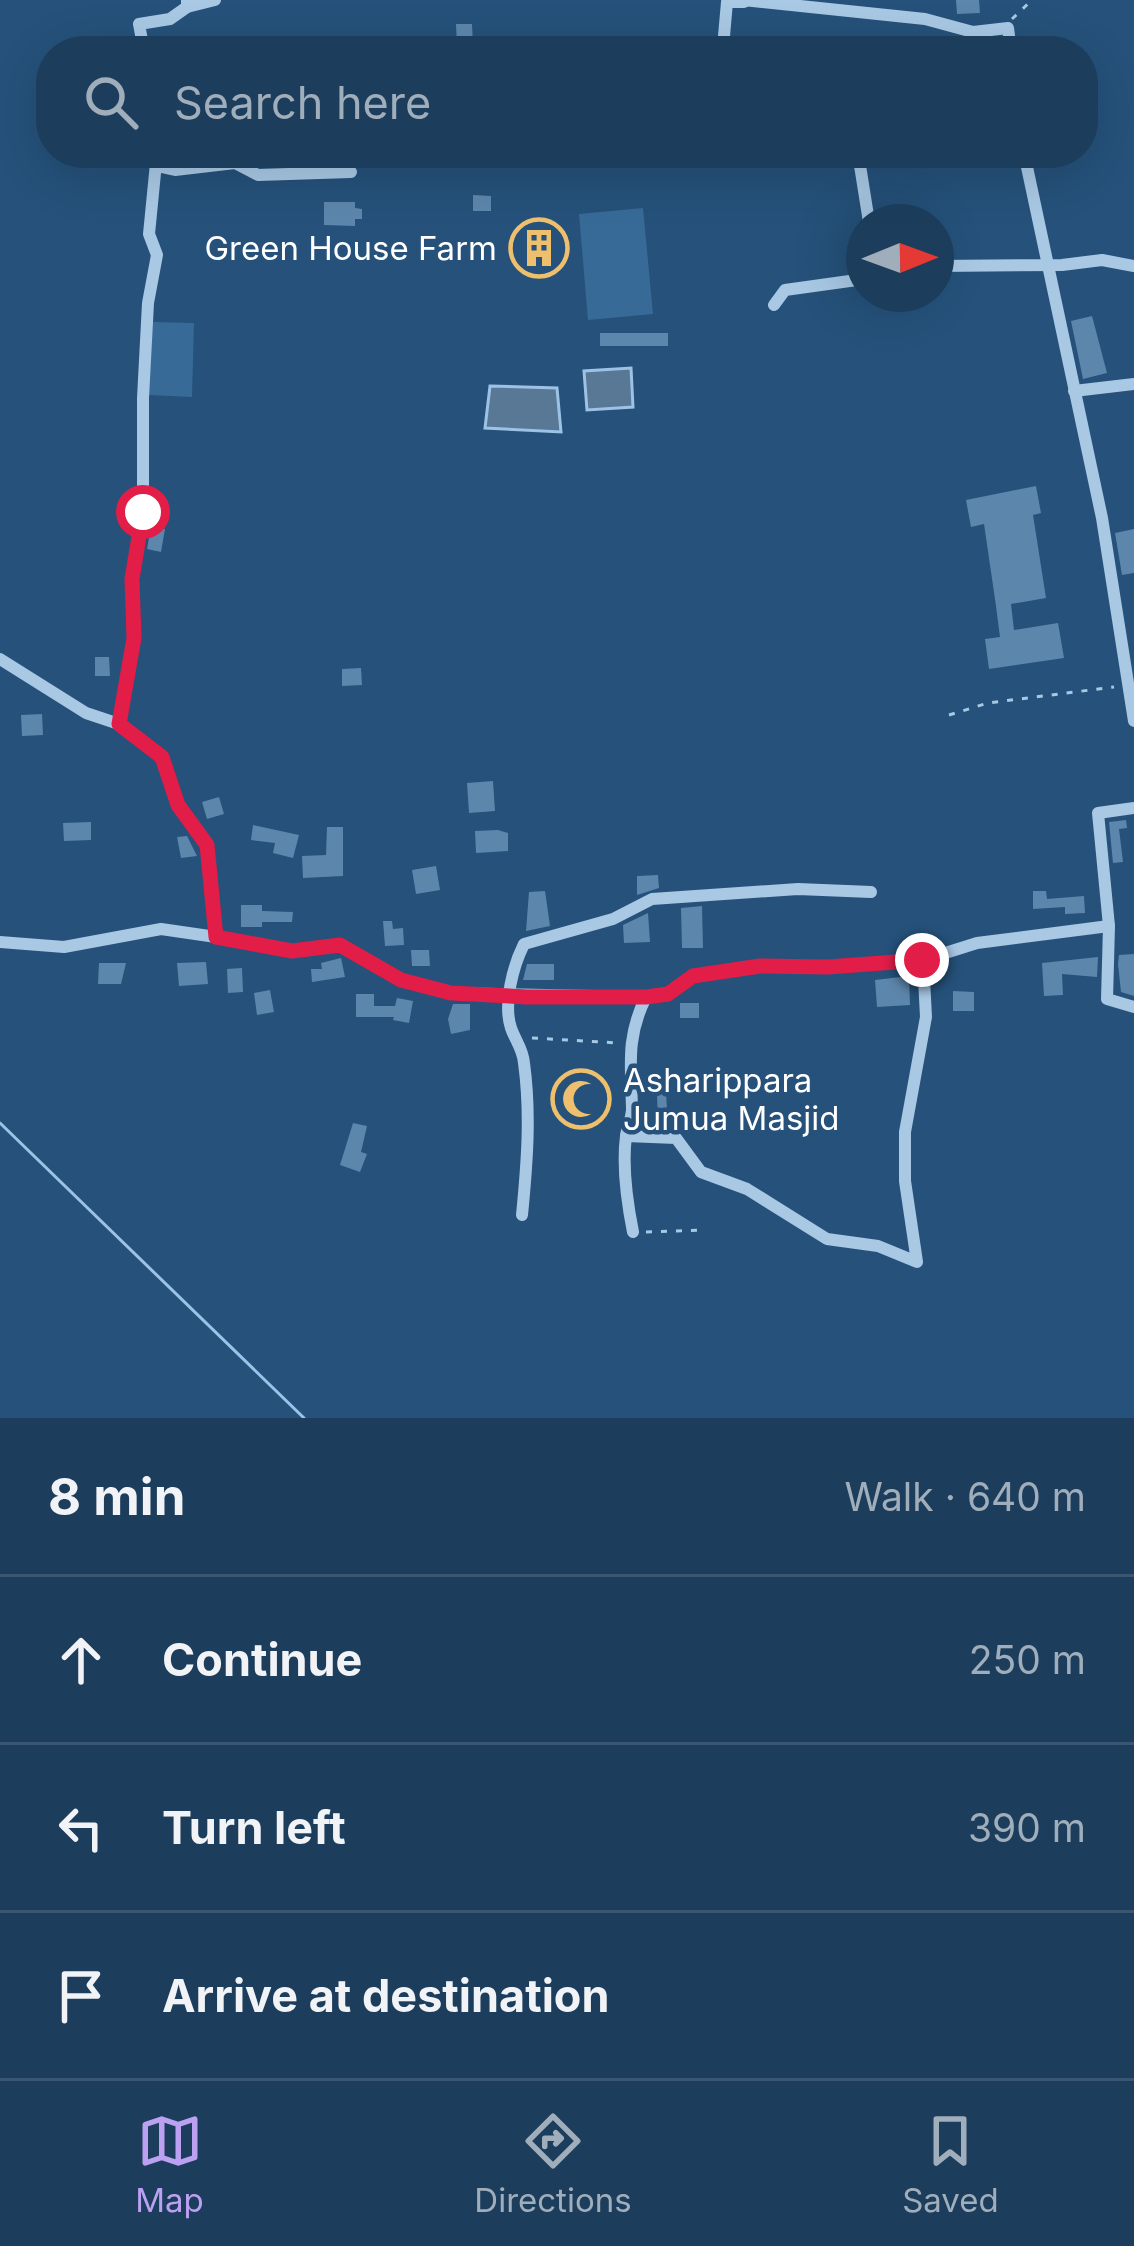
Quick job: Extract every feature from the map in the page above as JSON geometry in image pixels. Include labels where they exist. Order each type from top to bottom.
[{"type":"street","points":[[141,36],[139,24],[170,20],[187,3],[215,0]]},
{"type":"street","points":[[724,36],[727,2],[743,1],[925,19],[974,32],[1008,28],[1009,36]]},
{"type":"street","points":[[119,724],[134,638],[132,579],[143,512],[146,351],[157,255],[149,234],[156,168]]},
{"type":"street","points":[[243,168],[258,175],[350,172]]},
{"type":"street","points":[[860,168],[865,204]]},
{"type":"street","points":[[1027,168],[1102,518],[1134,721]]},
{"type":"street","points":[[954,266],[1102,260],[1134,266]]},
{"type":"street","points":[[774,305],[785,290],[846,282]]},
{"type":"street","points":[[1074,391],[1134,384]]},
{"type":"street","points":[[0,659],[86,713],[119,724],[162,757],[178,805],[207,845],[216,937]]},
{"type":"street","points":[[1134,808],[1098,813],[1109,926],[1107,999],[1134,1007]]},
{"type":"street","points":[[522,1215],[530,1142],[524,1061],[512,1029],[511,996],[516,959],[524,944],[613,919],[652,899],[798,889],[871,892]]},
{"type":"street","points":[[0,942],[64,947],[161,929],[292,951],[340,945],[401,980],[451,993],[646,997],[668,994],[693,976],[760,966],[922,960],[977,943],[1109,926]]},
{"type":"street","points":[[626,1136],[676,1138],[701,1172],[747,1189],[827,1239],[878,1246],[917,1262],[905,1181],[904,1132],[926,1017],[922,960]]},
{"type":"street","points":[[633,1232],[626,1136],[632,1111],[632,1025],[646,997]]},
{"type":"path","points":[[1008,28],[1013,16],[1032,0]]},
{"type":"path","points":[[949,715],[988,704],[1130,686]]},
{"type":"path","points":[[519,1040],[632,1044]]},
{"type":"path","points":[[633,1232],[704,1230]]},
{"type":"shaded area","points":[[643,208],[653,314],[588,320],[579,214]]},
{"type":"shaded area","points":[[151,322],[194,323],[192,397],[148,395]]},
{"type":"shaded area","points":[[631,368],[633,407],[587,410],[584,371]]},
{"type":"shaded area","points":[[490,386],[557,388],[561,432],[485,428]]},
{"type":"building","points":[[956,0],[979,0],[980,13],[957,14]]},
{"type":"building","points":[[456,24],[472,24],[473,36],[457,36]]},
{"type":"building","points":[[473,195],[491,196],[491,211],[473,211]]},
{"type":"building","points":[[324,202],[355,202],[355,208],[362,209],[362,219],[355,219],[355,226],[324,225]]},
{"type":"building","name":"Green House Farm","points":[[565,236],[567,255],[514,260],[512,242]]},
{"type":"building","points":[[1092,316],[1107,373],[1083,379],[1071,321]]},
{"type":"building","points":[[600,333],[668,333],[668,346],[600,346]]},
{"type":"building","points":[[1036,486],[1041,513],[1033,515],[1046,598],[1011,604],[1014,630],[1058,623],[1064,658],[989,669],[985,639],[1000,637],[996,606],[984,524],[971,527],[966,500]]},
{"type":"building","points":[[151,526],[165,529],[161,552],[147,549]]},
{"type":"building","points":[[1134,529],[1134,573],[1122,575],[1115,533]]},
{"type":"building","points":[[95,657],[109,657],[110,676],[95,676]]},
{"type":"building","points":[[361,668],[362,685],[342,686],[342,669]]},
{"type":"building","points":[[42,714],[43,735],[22,736],[21,715]]},
{"type":"building","points":[[493,781],[495,811],[469,813],[467,783]]},
{"type":"building","points":[[219,797],[224,814],[207,819],[202,802]]},
{"type":"building","points":[[1126,820],[1127,828],[1119,829],[1123,862],[1113,863],[1109,822]]},
{"type":"building","points":[[91,822],[91,840],[64,841],[63,823]]},
{"type":"building","points":[[253,825],[299,835],[293,858],[273,853],[275,843],[251,840]]},
{"type":"building","points":[[327,827],[343,827],[343,876],[303,878],[302,856],[326,855]]},
{"type":"building","points":[[475,831],[508,833],[508,851],[476,853]]},
{"type":"building","points":[[187,836],[197,856],[181,858],[177,837]]},
{"type":"building","points":[[436,866],[440,890],[416,894],[412,870]]},
{"type":"building","points":[[658,875],[659,888],[637,895],[637,876]]},
{"type":"building","points":[[545,891],[550,926],[526,931],[529,892]]},
{"type":"building","points":[[1033,891],[1046,891],[1047,899],[1084,896],[1085,913],[1065,914],[1065,907],[1033,909]]},
{"type":"building","points":[[241,905],[293,912],[292,922],[241,927]]},
{"type":"building","points":[[702,906],[703,948],[682,948],[681,908]]},
{"type":"building","points":[[648,913],[650,942],[624,943],[623,925]]},
{"type":"building","points":[[383,921],[392,921],[393,929],[403,928],[404,945],[385,946]]},
{"type":"building","points":[[411,950],[429,950],[430,966],[412,966]]},
{"type":"building","points":[[1134,954],[1134,996],[1121,992],[1118,964],[1119,955]]},
{"type":"building","points":[[1098,957],[1097,977],[1062,974],[1063,995],[1044,996],[1042,963]]},
{"type":"building","points":[[341,958],[345,977],[312,982],[311,969],[322,969],[321,963]]},
{"type":"building","points":[[206,962],[208,984],[179,986],[177,963]]},
{"type":"building","points":[[99,963],[126,963],[121,984],[98,984]]},
{"type":"building","points":[[527,964],[554,964],[554,980],[523,980]]},
{"type":"building","points":[[242,968],[243,992],[228,993],[227,969]]},
{"type":"building","points":[[909,976],[910,1005],[877,1007],[875,980]]},
{"type":"building","points":[[270,990],[274,1012],[257,1015],[254,993]]},
{"type":"building","points":[[953,991],[974,992],[974,1011],[953,1011]]},
{"type":"building","points":[[356,994],[374,994],[374,1006],[395,1006],[397,998],[413,1001],[409,1023],[394,1017],[356,1017]]},
{"type":"building","points":[[680,1003],[699,1003],[699,1018],[680,1018]]},
{"type":"building","points":[[453,1004],[470,1004],[470,1030],[451,1034],[448,1019]]},
{"type":"building","name":"Asharippara Jumua Masjid","points":[[576,1069],[598,1079],[595,1087],[602,1090],[592,1114],[580,1117],[560,1109]]},
{"type":"building","points":[[657,1092],[666,1092],[668,1127],[658,1127]]},
{"type":"building","points":[[353,1123],[367,1126],[361,1152],[367,1154],[360,1172],[340,1165]]},
{"type":"waterway","points":[[0,1123],[304,1418]]},
{"type":"place","name":"Green House Farm","points":[[539,248]]},
{"type":"place","name":"Asharippara Jumua Masjid","points":[[581,1099]]},
{"type":"route","points":[[143,512],[132,579],[134,638],[119,724],[162,757],[178,805],[207,845],[216,937],[292,951],[340,945],[401,980],[451,993],[527,997],[646,997],[668,994],[693,976],[760,966],[922,960]]}]
